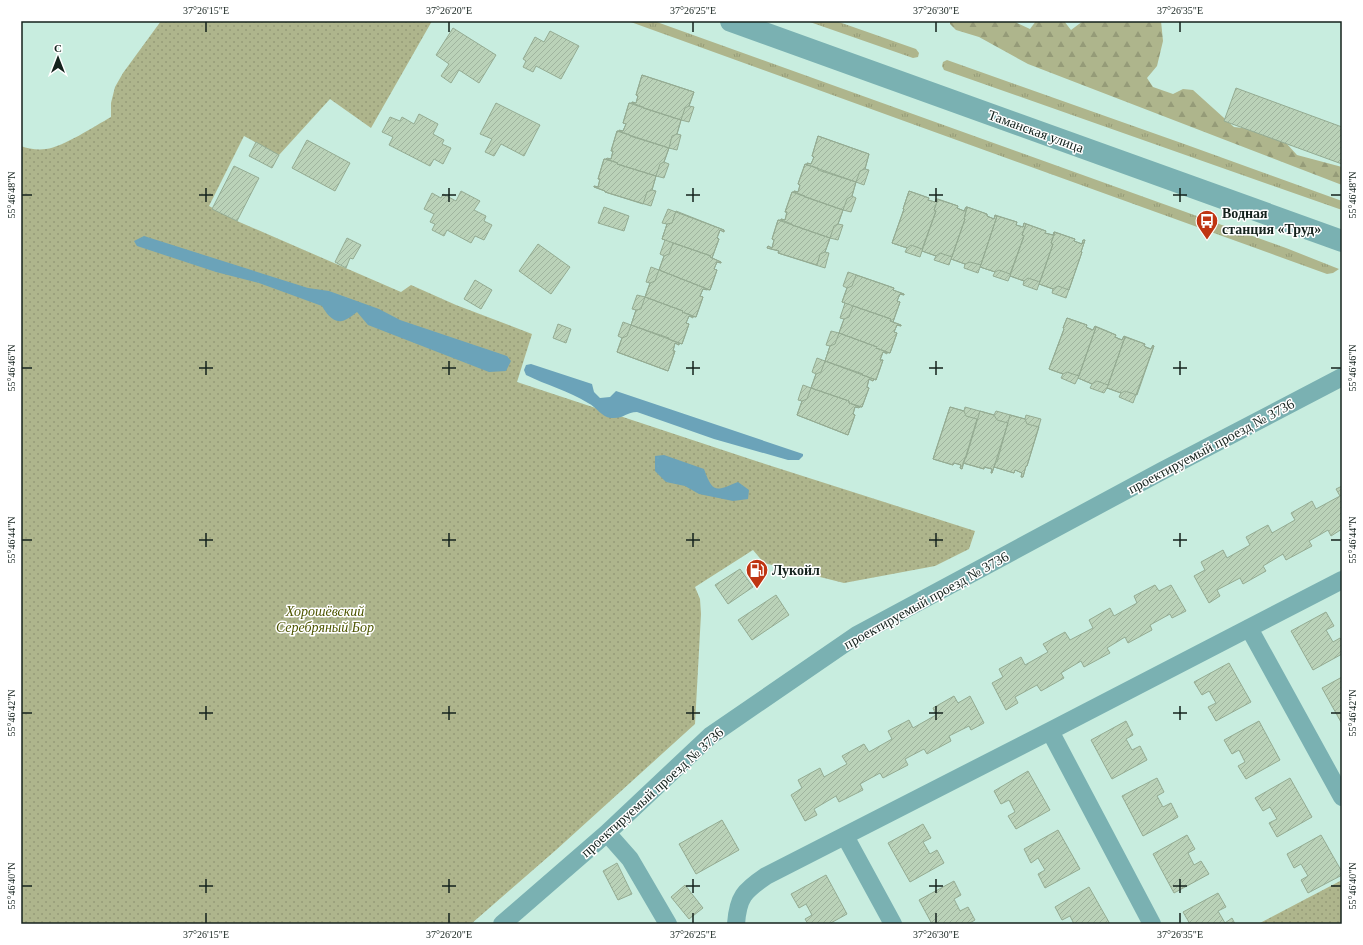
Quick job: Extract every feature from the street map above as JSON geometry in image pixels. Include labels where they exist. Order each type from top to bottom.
[{"type":"street","name":"Таманская улица","points":[[731,21],[1338,241]]},
{"type":"street","name":"проектируемый проезд № 3736","points":[[502,924],[607,833],[710,736],[857,635],[1162,471],[1340,379]]},
{"type":"street","points":[[736,924],[737,909],[742,897],[755,884],[778,869],[1050,731],[1342,580]]},
{"type":"street","points":[[1249,628],[1342,797]]},
{"type":"street","points":[[1050,731],[1152,924]]},
{"type":"street","points":[[607,833],[630,859],[668,924]]},
{"type":"street","points":[[845,836],[893,924]]},
{"type":"green space","name":"Хорошёвский Серебряный Бор","points":[[161,21],[432,21],[371,128],[330,99],[279,155],[244,136],[209,206],[237,221],[401,292],[411,285],[456,305],[532,334],[517,382],[759,462],[975,531],[969,549],[935,566],[844,583],[764,563],[753,550],[695,587],[700,599],[701,614],[695,724],[556,850],[471,924],[21,924],[21,146],[36,149],[53,147],[79,136],[111,117],[111,103],[115,87],[123,73]]},
{"type":"green space","points":[[628,21],[654,21],[1286,248],[1339,269],[1333,273],[1327,274]]},
{"type":"green space","points":[[807,21],[836,21],[916,49],[919,53],[918,57],[913,58]]},
{"type":"green space","points":[[950,21],[1013,21],[1030,29],[1036,21],[1064,21],[1071,30],[1083,21],[1161,21],[1163,41],[1157,66],[1147,78],[1153,87],[1173,94],[1183,89],[1193,90],[1234,127],[1276,132],[1297,155],[1342,167],[1342,185],[1028,64],[979,37],[956,30],[950,24]]},
{"type":"green space","points":[[947,60],[1342,201],[1342,210],[944,70],[942,66],[943,62]]},
{"type":"green space","points":[[1342,880],[1342,924],[1258,924]]},
{"type":"water","points":[[144,236],[308,288],[329,291],[379,309],[400,320],[507,356],[511,361],[506,371],[489,372],[368,325],[357,312],[344,320],[339,321],[333,319],[322,306],[259,283],[216,272],[137,246],[134,241]]},
{"type":"water","points":[[531,364],[592,384],[594,392],[600,398],[610,397],[616,391],[803,454],[803,456],[799,460],[788,460],[714,439],[637,412],[615,418],[608,417],[581,399],[526,375],[524,370],[526,365]]},
{"type":"water","points":[[664,455],[704,469],[710,483],[716,488],[725,487],[738,482],[749,490],[748,499],[733,501],[699,494],[685,486],[666,482],[655,471],[655,456]]},
{"type":"building","points":[[453,28],[496,55],[479,83],[459,70],[451,83],[441,76],[449,64],[436,55]]},
{"type":"building","points":[[550,31],[579,46],[561,79],[536,66],[533,72],[523,67],[526,61],[523,59],[535,37],[544,42]]},
{"type":"building","points":[[642,75],[694,92],[689,106],[694,107],[689,122],[681,120],[677,134],[681,135],[677,150],[669,148],[664,162],[669,164],[664,178],[656,176],[652,190],[656,191],[651,206],[605,192],[594,187],[598,187],[600,179],[598,179],[604,159],[611,159],[613,151],[611,151],[617,131],[623,131],[626,124],[623,123],[629,103],[636,103],[638,96],[636,95]]},
{"type":"building","points":[[642,75],[694,92],[689,106],[685,108],[681,120],[632,103],[636,103],[638,96],[636,95]]},
{"type":"building","points":[[1236,88],[1342,127],[1342,164],[1224,121]]},
{"type":"building","points":[[496,103],[540,125],[524,156],[501,144],[494,156],[485,152],[492,139],[480,134]]},
{"type":"building","points":[[629,103],[681,120],[677,134],[672,136],[669,148],[619,131],[623,131],[626,124],[623,123]]},
{"type":"building","points":[[419,114],[438,124],[433,134],[444,140],[442,144],[451,148],[443,164],[434,159],[430,166],[389,145],[393,137],[382,132],[390,117],[400,121],[402,117],[414,124]]},
{"type":"building","points":[[617,131],[669,148],[664,162],[660,164],[656,176],[606,159],[611,159],[613,151],[611,151]]},
{"type":"building","points":[[818,136],[869,154],[865,169],[869,170],[864,185],[856,182],[852,196],[856,198],[851,212],[843,210],[838,224],[843,225],[838,240],[830,238],[825,252],[829,253],[825,268],[767,248],[768,246],[772,248],[774,240],[772,239],[778,220],[785,220],[787,212],[785,212],[792,192],[798,192],[800,185],[798,184],[805,164],[811,164],[814,157],[812,156]]},
{"type":"building","points":[[818,136],[869,154],[865,169],[860,171],[856,182],[807,165],[807,163],[811,164],[814,157],[812,156]]},
{"type":"building","points":[[307,140],[350,163],[335,191],[292,168]]},
{"type":"building","points":[[256,142],[279,155],[272,168],[249,156]]},
{"type":"building","points":[[604,159],[656,176],[652,190],[647,192],[643,204],[594,187],[598,187],[600,179],[598,179]]},
{"type":"building","points":[[805,164],[856,182],[852,196],[847,199],[843,210],[794,192],[798,192],[800,185],[798,184]]},
{"type":"building","points":[[234,166],[259,178],[237,221],[212,209]]},
{"type":"building","points":[[461,191],[480,201],[474,210],[486,216],[484,221],[492,225],[484,240],[475,236],[471,243],[447,230],[444,236],[432,230],[435,224],[430,222],[434,214],[424,209],[432,193],[441,198],[443,194],[456,201]]},
{"type":"building","points":[[909,191],[929,198],[928,200],[935,202],[936,199],[958,206],[957,208],[964,211],[967,207],[987,214],[987,216],[994,219],[995,215],[1017,222],[1016,225],[1023,227],[1024,223],[1046,231],[1045,233],[1053,235],[1054,232],[1075,239],[1074,241],[1082,244],[1083,240],[1085,240],[1066,298],[1052,293],[1053,289],[1039,284],[1037,290],[1023,285],[1024,281],[1010,276],[1008,281],[993,276],[995,272],[980,267],[978,273],[964,268],[965,264],[951,259],[949,265],[934,260],[936,256],[922,251],[920,257],[905,252],[907,248],[892,243]]},
{"type":"building","points":[[909,191],[929,198],[928,200],[935,202],[936,199],[938,199],[934,210],[936,211],[922,249],[911,245],[907,248],[892,243]]},
{"type":"building","points":[[792,192],[843,210],[838,224],[834,226],[830,238],[781,220],[785,220],[787,212],[785,212]]},
{"type":"building","points":[[938,199],[958,206],[957,208],[964,211],[967,207],[965,219],[952,257],[940,253],[936,256],[922,251],[936,211],[934,210]]},
{"type":"building","points":[[604,207],[629,216],[624,231],[598,223]]},
{"type":"building","points":[[967,207],[987,214],[987,216],[994,219],[995,215],[997,216],[981,265],[970,262],[965,264],[951,259],[965,219]]},
{"type":"building","points":[[668,209],[724,230],[724,232],[720,230],[717,238],[719,239],[712,258],[721,263],[717,262],[714,269],[717,270],[710,290],[703,289],[700,296],[703,297],[696,317],[689,316],[686,323],[689,324],[682,344],[679,343],[679,345],[675,343],[673,351],[675,351],[668,371],[617,352],[622,338],[618,336],[623,322],[631,325],[636,310],[632,309],[637,295],[645,297],[650,283],[646,282],[651,267],[659,270],[664,256],[660,254],[665,240],[662,239],[667,224],[662,223]]},
{"type":"building","points":[[676,211],[724,230],[724,232],[720,230],[717,238],[719,239],[712,258],[710,257],[711,256],[662,239],[667,224],[672,223]]},
{"type":"building","points":[[997,216],[1017,222],[1016,225],[1023,227],[1024,223],[1026,224],[1022,235],[1024,236],[1010,274],[999,270],[995,272],[980,267]]},
{"type":"building","points":[[778,220],[830,238],[825,252],[820,254],[817,265],[767,248],[768,246],[772,248],[774,240],[772,239]]},
{"type":"building","points":[[1026,224],[1046,231],[1045,233],[1053,235],[1055,232],[1051,243],[1053,244],[1040,282],[1028,278],[1024,281],[1010,276],[1024,236],[1022,235]]},
{"type":"building","points":[[1055,232],[1075,239],[1074,241],[1082,244],[1083,240],[1085,240],[1069,290],[1058,286],[1053,289],[1039,284],[1053,244],[1051,243]]},
{"type":"building","points":[[347,238],[361,245],[353,259],[350,258],[346,268],[335,262]]},
{"type":"building","points":[[673,243],[711,256],[710,257],[721,262],[717,262],[714,269],[717,270],[710,290],[659,270],[664,256],[669,254]]},
{"type":"building","points":[[538,244],[570,267],[551,294],[519,271]]},
{"type":"building","points":[[659,270],[707,289],[703,289],[700,296],[703,297],[696,317],[645,297],[650,283],[655,281]]},
{"type":"building","points":[[848,272],[894,288],[893,290],[904,295],[900,294],[897,301],[900,302],[893,322],[901,326],[897,325],[894,332],[897,333],[890,353],[883,352],[880,360],[883,360],[876,380],[874,379],[873,381],[869,379],[867,387],[869,388],[862,407],[855,407],[853,414],[855,415],[848,435],[797,415],[802,401],[798,400],[803,385],[811,388],[816,374],[812,372],[817,358],[825,361],[830,346],[826,345],[831,331],[839,333],[844,319],[840,318],[845,303],[842,302],[847,288],[843,286]]},
{"type":"building","points":[[856,275],[894,288],[893,290],[904,294],[900,294],[897,301],[900,302],[893,322],[890,321],[891,319],[842,302],[847,288],[852,286]]},
{"type":"building","points":[[475,280],[492,290],[481,309],[464,299]]},
{"type":"building","points":[[645,297],[693,316],[693,318],[689,316],[686,323],[689,324],[682,344],[631,325],[636,310],[641,309]]},
{"type":"building","points":[[853,306],[891,319],[890,321],[901,325],[897,325],[894,332],[897,333],[890,353],[839,333],[844,319],[849,317]]},
{"type":"building","points":[[1067,318],[1087,325],[1086,327],[1093,330],[1095,326],[1116,335],[1115,337],[1122,340],[1124,336],[1145,344],[1144,346],[1147,348],[1151,349],[1153,345],[1154,346],[1133,403],[1119,397],[1121,393],[1107,388],[1104,393],[1090,388],[1092,384],[1078,378],[1075,384],[1061,378],[1063,374],[1049,369]]},
{"type":"building","points":[[1067,318],[1087,325],[1086,327],[1093,330],[1095,326],[1096,327],[1079,376],[1067,372],[1063,374],[1049,369]]},
{"type":"building","points":[[558,324],[571,329],[566,343],[553,338]]},
{"type":"building","points":[[631,325],[679,343],[679,345],[675,343],[673,351],[675,351],[668,371],[617,352],[622,338],[627,336]]},
{"type":"building","points":[[1096,327],[1116,335],[1115,337],[1122,340],[1124,336],[1125,337],[1108,385],[1097,381],[1092,384],[1078,378]]},
{"type":"building","points":[[839,333],[887,352],[887,354],[883,352],[880,360],[883,360],[876,380],[825,361],[830,346],[835,344]]},
{"type":"building","points":[[1125,337],[1145,344],[1144,346],[1151,349],[1153,345],[1154,346],[1137,395],[1125,391],[1121,393],[1107,388]]},
{"type":"building","points":[[825,361],[874,379],[873,381],[869,379],[867,387],[869,388],[862,407],[811,388],[816,374],[821,372]]},
{"type":"building","points":[[811,388],[849,401],[849,403],[860,407],[855,407],[853,414],[855,415],[848,435],[797,415],[802,401],[807,399]]},
{"type":"building","points":[[950,407],[964,411],[965,407],[994,415],[996,411],[1025,419],[1026,415],[1041,419],[1023,477],[1021,477],[1022,473],[1015,470],[1014,473],[994,467],[991,473],[992,469],[984,467],[984,469],[963,463],[962,469],[960,468],[961,465],[954,463],[953,465],[933,459]]},
{"type":"building","points":[[950,407],[964,411],[966,416],[977,419],[962,469],[960,468],[961,465],[954,463],[953,465],[933,459]]},
{"type":"building","points":[[980,411],[994,415],[997,420],[1008,423],[992,473],[992,469],[984,467],[984,469],[963,463],[966,458]]},
{"type":"building","points":[[1010,415],[1025,419],[1027,424],[1039,427],[1023,477],[1021,477],[1022,473],[1015,470],[1014,473],[994,467],[997,462]]},
{"type":"building","points":[[1342,486],[1342,529],[1331,536],[1328,530],[1309,541],[1312,546],[1286,560],[1283,554],[1263,566],[1266,571],[1243,584],[1240,578],[1217,590],[1220,596],[1209,603],[1194,576],[1205,570],[1201,562],[1223,550],[1227,558],[1250,545],[1246,537],[1268,525],[1272,533],[1295,520],[1291,513],[1312,501],[1316,509],[1340,496],[1336,489]]},
{"type":"building","points":[[740,569],[753,587],[728,604],[715,585]]},
{"type":"building","points":[[1155,585],[1159,591],[1171,585],[1186,611],[1172,618],[1170,614],[1150,625],[1152,630],[1128,643],[1125,637],[1107,648],[1110,653],[1084,667],[1081,661],[1061,673],[1064,678],[1041,691],[1037,685],[1015,697],[1018,703],[1006,710],[992,683],[1003,677],[999,669],[1021,657],[1025,665],[1048,652],[1043,644],[1065,632],[1070,640],[1093,628],[1089,620],[1110,608],[1114,616],[1137,603],[1134,596]]},
{"type":"building","points":[[776,595],[789,615],[752,640],[738,620]]},
{"type":"building","points":[[1326,612],[1334,626],[1326,630],[1333,642],[1340,638],[1342,641],[1342,654],[1313,670],[1291,631]]},
{"type":"building","points":[[1229,663],[1251,702],[1216,721],[1208,707],[1216,703],[1209,691],[1202,695],[1194,682]]},
{"type":"building","points":[[1342,677],[1342,724],[1322,688]]},
{"type":"building","points":[[954,696],[958,703],[970,696],[984,723],[971,730],[969,726],[949,736],[951,741],[927,754],[924,749],[905,759],[908,765],[883,778],[880,773],[860,784],[863,790],[839,802],[836,796],[814,809],[817,815],[805,821],[791,795],[802,788],[798,780],[820,768],[824,777],[847,764],[842,756],[864,744],[869,752],[892,739],[888,731],[909,720],[913,728],[936,715],[933,708]]},
{"type":"building","points":[[1126,721],[1133,735],[1126,739],[1132,750],[1140,746],[1147,760],[1112,779],[1091,740]]},
{"type":"building","points":[[1259,721],[1280,760],[1246,779],[1238,766],[1245,762],[1239,750],[1232,754],[1224,740]]},
{"type":"building","points":[[1028,771],[1050,810],[1016,829],[1008,816],[1015,812],[1009,800],[1001,804],[994,791]]},
{"type":"building","points":[[1157,778],[1164,792],[1157,796],[1163,807],[1171,803],[1178,817],[1143,836],[1122,796]]},
{"type":"building","points":[[1290,778],[1312,817],[1277,837],[1269,823],[1277,819],[1270,807],[1263,811],[1255,798]]},
{"type":"building","points":[[722,820],[739,850],[696,874],[679,844]]},
{"type":"building","points":[[923,824],[931,838],[923,842],[930,854],[937,850],[944,863],[910,882],[888,843]]},
{"type":"building","points":[[1058,830],[1080,869],[1045,888],[1038,874],[1045,870],[1038,858],[1031,863],[1024,849]]},
{"type":"building","points":[[1187,835],[1195,849],[1188,853],[1194,865],[1201,861],[1209,874],[1174,893],[1153,854]]},
{"type":"building","points":[[1321,835],[1342,872],[1342,875],[1308,893],[1301,880],[1308,876],[1301,864],[1294,868],[1287,854]]},
{"type":"building","points":[[617,863],[632,894],[618,900],[603,871]]},
{"type":"building","points":[[826,875],[847,914],[829,924],[808,924],[805,919],[812,915],[806,904],[799,908],[791,894]]},
{"type":"building","points":[[954,881],[961,895],[954,899],[960,911],[968,907],[975,920],[968,924],[932,924],[919,900]]},
{"type":"building","points":[[685,885],[703,908],[689,919],[671,897]]},
{"type":"building","points":[[1089,887],[1110,924],[1074,924],[1070,916],[1062,920],[1055,907]]},
{"type":"building","points":[[1218,893],[1226,907],[1218,911],[1225,923],[1232,918],[1235,924],[1190,924],[1183,912]]},
{"type":"place","name":"Водная станция «Труд»","points":[[1207,240]]},
{"type":"place","name":"Лукойл","points":[[757,590]]}]
